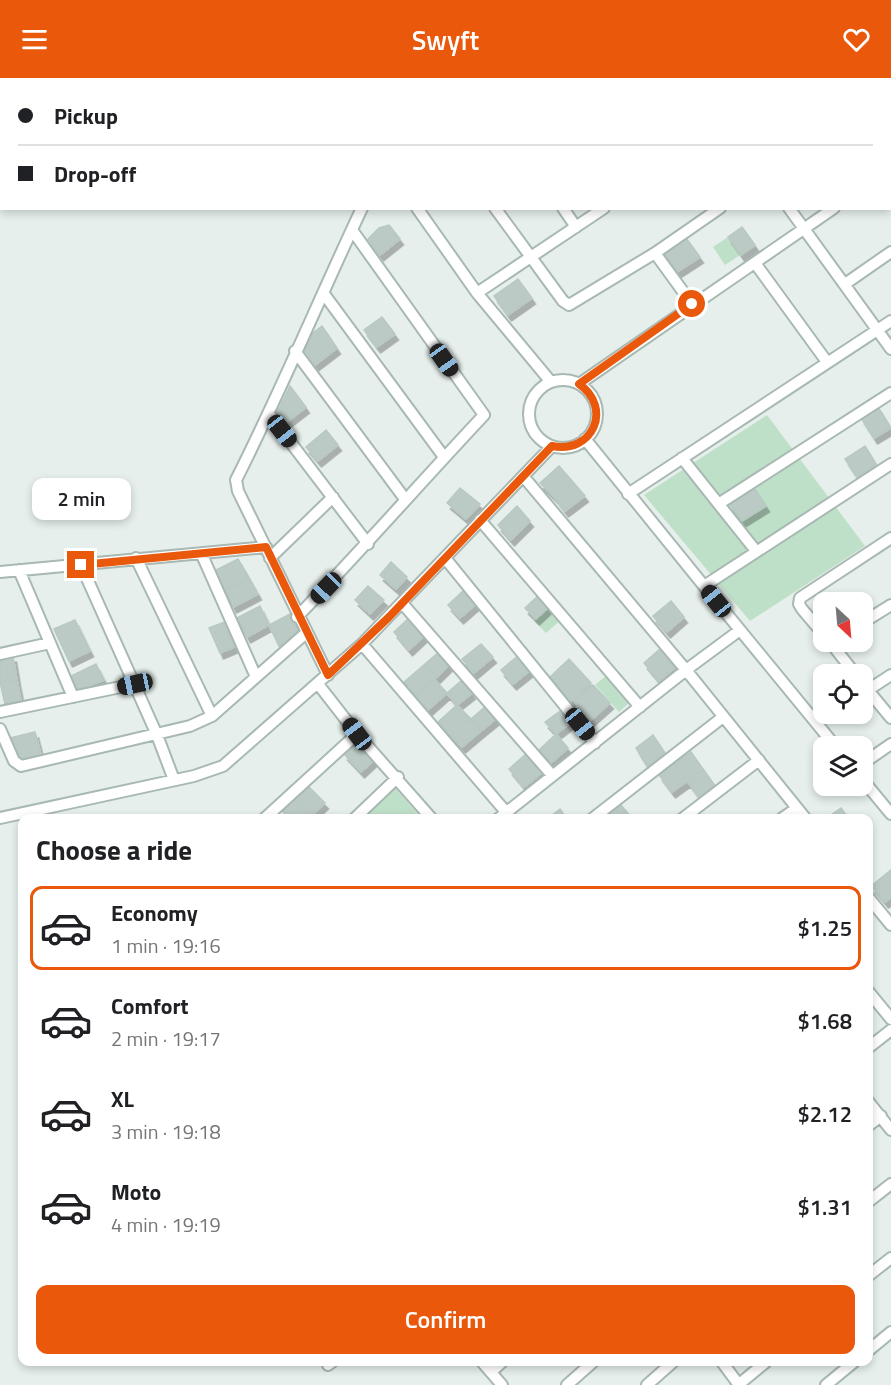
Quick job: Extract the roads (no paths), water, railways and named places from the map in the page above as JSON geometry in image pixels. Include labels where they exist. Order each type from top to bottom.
[{"type":"street","points":[[328,675],[297,617],[238,491],[236,480],[269,414],[295,351],[324,294],[361,210]]},
{"type":"street","points":[[418,210],[477,293],[551,382]]},
{"type":"street","points":[[496,210],[563,301],[569,305],[655,253],[717,210]]},
{"type":"street","points":[[564,210],[576,227]]},
{"type":"street","points":[[477,293],[601,210]]},
{"type":"street","points":[[791,210],[891,349]]},
{"type":"street","points":[[579,384],[831,210]]},
{"type":"street","points":[[297,617],[368,544],[405,499],[484,416],[352,230]]},
{"type":"street","points":[[845,284],[891,252]]},
{"type":"street","points":[[655,253],[692,304]]},
{"type":"street","points":[[755,263],[827,362]]},
{"type":"street","points":[[324,294],[444,457]]},
{"type":"street","points":[[628,494],[891,321]]},
{"type":"street","points":[[295,351],[405,499]]},
{"type":"street","points":[[568,380],[579,384],[594,398],[597,419],[585,439],[570,447],[552,446],[534,432],[529,410],[538,390],[551,382],[568,380]]},
{"type":"street","points":[[720,502],[891,393]]},
{"type":"street","points":[[269,414],[368,544]]},
{"type":"street","points":[[585,439],[827,736]]},
{"type":"street","points":[[18,814],[174,780],[223,766],[362,644],[552,446]]},
{"type":"street","points":[[682,458],[720,502],[756,550]]},
{"type":"street","points":[[704,586],[891,464]]},
{"type":"street","points":[[523,476],[686,670],[801,814]]},
{"type":"street","points":[[0,572],[136,558],[268,552],[333,497]]},
{"type":"street","points":[[480,520],[640,706]]},
{"type":"street","points":[[813,621],[799,604],[800,598],[891,538]]},
{"type":"street","points":[[202,555],[256,676]]},
{"type":"street","points":[[136,558],[212,716]]},
{"type":"street","points":[[445,558],[595,743]]},
{"type":"street","points":[[81,565],[135,684],[174,780]]},
{"type":"street","points":[[19,570],[73,697]]},
{"type":"street","points":[[402,603],[551,774]]},
{"type":"street","points":[[873,616],[891,605]]},
{"type":"street","points":[[503,814],[551,774],[595,743],[740,630]]},
{"type":"street","points":[[0,729],[14,761],[21,766],[190,726],[212,716],[306,633]]},
{"type":"street","points":[[0,654],[50,643]]},
{"type":"street","points":[[362,644],[501,814]]},
{"type":"street","points":[[873,683],[891,675]]},
{"type":"street","points":[[0,712],[135,684]]},
{"type":"street","points":[[318,684],[357,734],[398,777],[428,814]]},
{"type":"street","points":[[873,696],[891,718]]},
{"type":"street","points":[[598,814],[723,717]]},
{"type":"street","points":[[269,814],[357,734]]},
{"type":"street","points":[[873,756],[891,744]]},
{"type":"street","points":[[689,814],[759,760]]},
{"type":"street","points":[[359,814],[398,777]]},
{"type":"street","points":[[873,792],[891,814]]},
{"type":"street","points":[[788,814],[796,808]]},
{"type":"street","points":[[0,818],[18,814]]},
{"type":"street","points":[[873,903],[891,925]]},
{"type":"street","points":[[873,997],[891,1019]]},
{"type":"street","points":[[873,1045],[890,1033]]},
{"type":"street","points":[[873,1107],[891,1130]]},
{"type":"street","points":[[873,1122],[881,1116]]},
{"type":"street","points":[[873,1198],[891,1184]]},
{"type":"street","points":[[873,1272],[891,1258]]},
{"type":"street","points":[[873,1347],[891,1332]]},
{"type":"street","points":[[486,1366],[502,1385]]},
{"type":"street","points":[[491,1372],[498,1366]]},
{"type":"street","points":[[567,1385],[588,1366]]},
{"type":"street","points":[[647,1385],[668,1366]]},
{"type":"street","points":[[725,1366],[739,1385],[761,1366]]},
{"type":"street","points":[[826,1385],[849,1366]]}]
